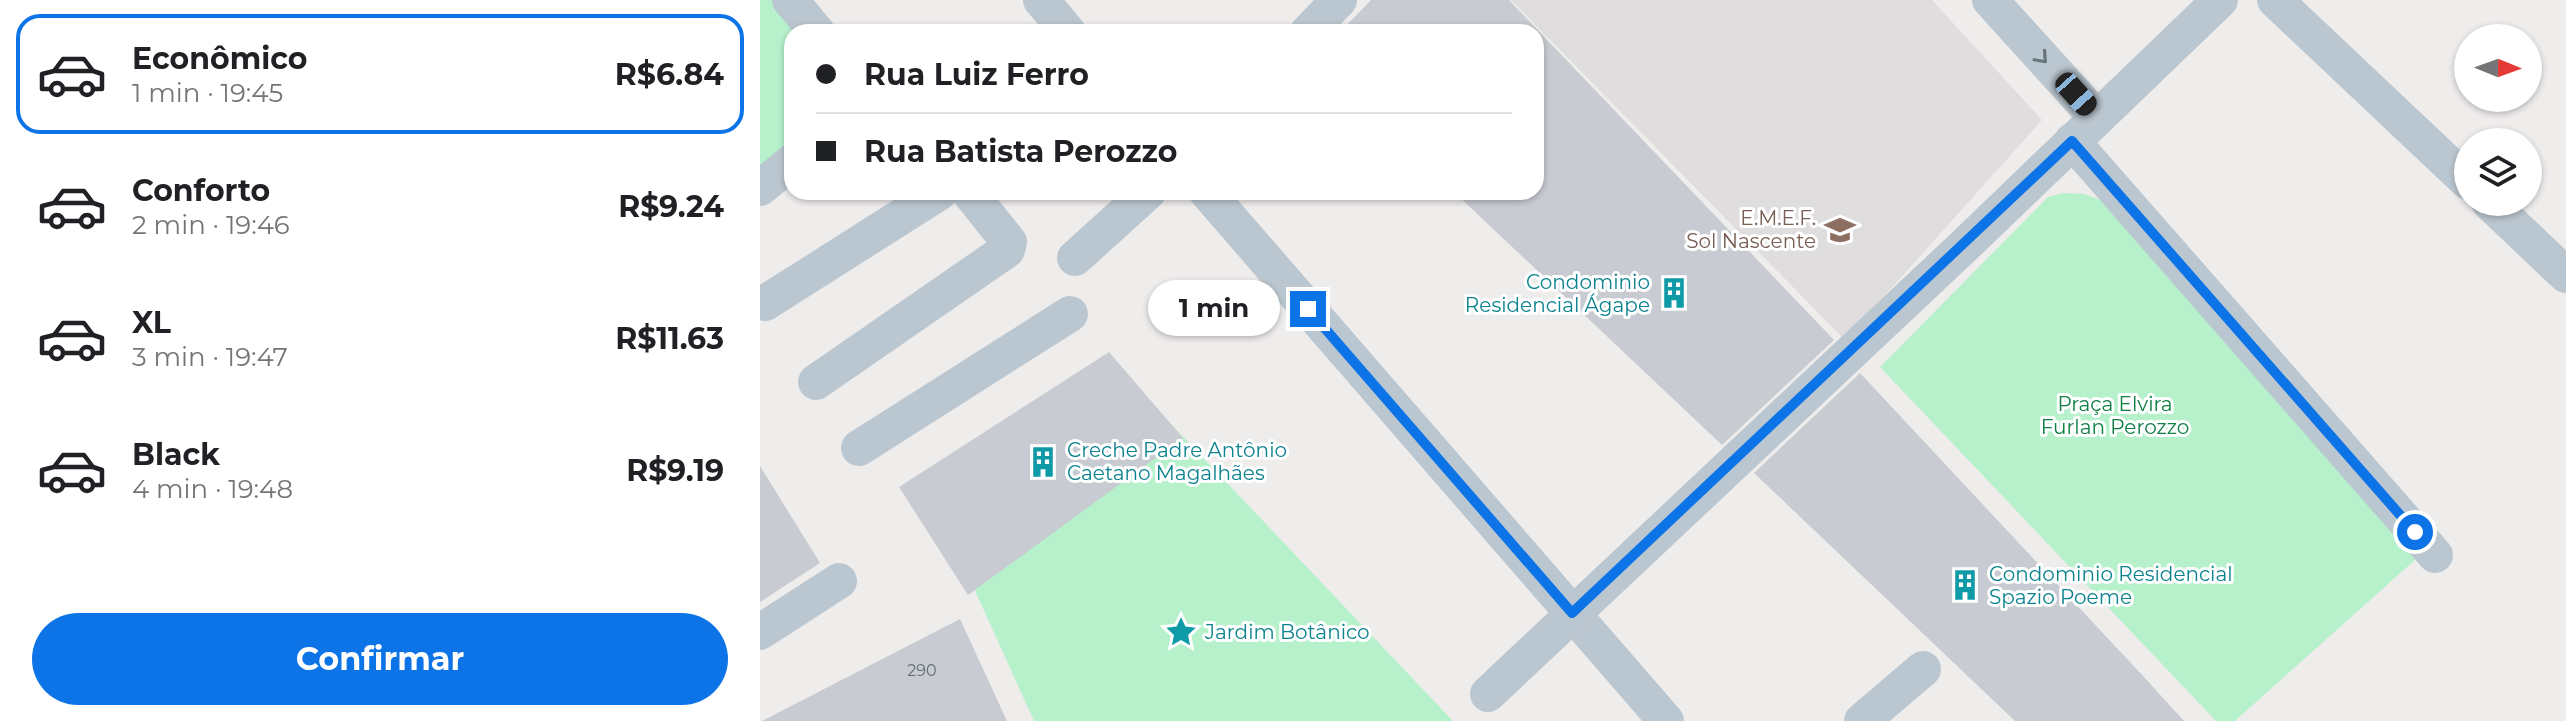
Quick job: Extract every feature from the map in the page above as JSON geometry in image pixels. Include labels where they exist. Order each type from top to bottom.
[{"type":"street","points":[[790,0],[810,24]]},
{"type":"street","points":[[1041,0],[1061,24]]},
{"type":"street","points":[[1316,24],[1339,0]]},
{"type":"street","points":[[1990,0],[2085,130],[2435,555]]},
{"type":"street","points":[[1488,694],[2220,0]]},
{"type":"street","points":[[2275,0],[2454,169]]},
{"type":"street","points":[[760,188],[784,168]]},
{"type":"street","points":[[765,303],[927,200]]},
{"type":"street","points":[[816,382],[1007,250],[1009,242],[975,200]]},
{"type":"street","points":[[1075,258],[1139,200]]},
{"type":"street","points":[[1214,200],[1666,721]]},
{"type":"street","points":[[2504,216],[2566,275]]},
{"type":"street","points":[[859,448],[1070,314]]},
{"type":"street","points":[[760,632],[839,581]]},
{"type":"street","points":[[1862,721],[1923,669]]},
{"type":"shaded area","name":"E.M.E.F. Sol Nascente","points":[[1511,0],[1932,0],[2042,120],[1845,340],[1544,34],[1544,24],[1535,24]]},
{"type":"green space","points":[[760,0],[774,0],[795,24],[784,24],[784,156],[760,172]]},
{"type":"green space","name":"Praça Elvira Furlan Perozzo","points":[[2063,193],[2084,194],[2101,200],[2425,551],[2235,721],[2216,721],[1880,367],[2048,197]]},
{"type":"green space","name":"Jardim Botânico","points":[[1135,386],[1453,721],[1034,721],[953,542]]},
{"type":"building","name":"Condominio Residencial Ágape","points":[[1371,0],[1509,0],[1532,24],[1348,24]]},
{"type":"building","name":"Condominio Residencial Ágape","points":[[1544,37],[1834,340],[1722,445],[1462,200],[1544,200]]},
{"type":"building","name":"Creche Padre Antônio Caetano Magalhães","points":[[1109,352],[1183,438],[968,595],[899,487]]},
{"type":"building","name":"Condominio Residencial Spazio Poeme","points":[[1860,373],[2184,721],[2015,721],[1754,473]]},
{"type":"building","points":[[760,466],[820,563],[760,602]]},
{"type":"building","points":[[960,619],[1007,721],[762,721]]},
{"type":"place","name":"E.M.E.F. Sol Nascente","points":[[1840,230]]},
{"type":"place","name":"Condominio Residencial Ágape","points":[[1674,293]]},
{"type":"place","name":"Creche Padre Antônio Caetano Magalhães","points":[[1043,462]]},
{"type":"place","name":"Condominio Residencial Spazio Poeme","points":[[1965,585]]},
{"type":"place","name":"Jardim Botânico","points":[[1181,632]]},
{"type":"route","points":[[1308,309],[1572,613],[2072,141],[2415,532]]}]
